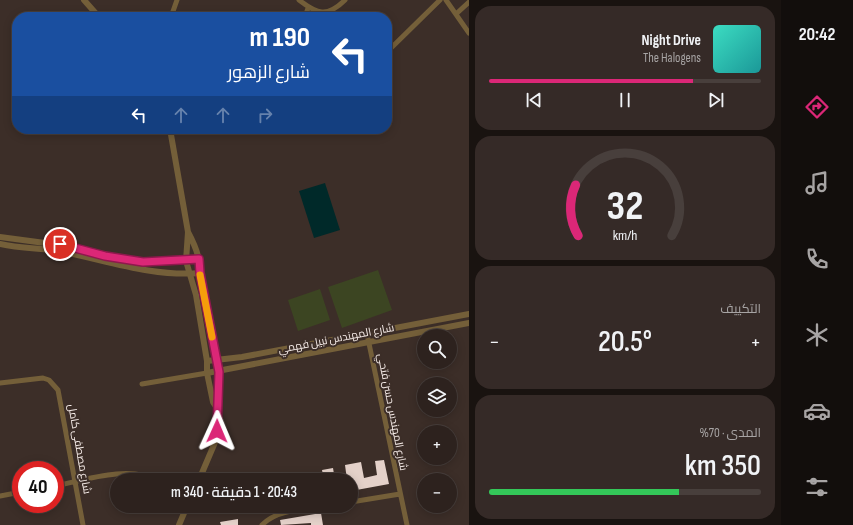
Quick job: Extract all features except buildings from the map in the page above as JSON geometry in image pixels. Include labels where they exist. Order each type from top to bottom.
[{"type":"street","points":[[84,0],[94,12]]},
{"type":"street","points":[[173,12],[177,0]]},
{"type":"street","points":[[299,0],[308,8],[316,12]]},
{"type":"street","points":[[327,12],[340,5],[345,0]]},
{"type":"street","points":[[392,47],[440,0]]},
{"type":"street","points":[[446,0],[469,33]]},
{"type":"street","points":[[456,14],[469,2]]},
{"type":"street","points":[[307,12],[308,8]]},
{"type":"street","points":[[171,134],[188,232],[199,259],[200,273],[219,372],[219,402],[217,408],[216,440],[202,473]]},
{"type":"street","points":[[188,232],[186,261],[196,294],[207,361],[207,373],[213,402],[217,408]]},
{"type":"street","points":[[0,237],[60,244],[105,256],[143,262],[186,261],[199,259]]},
{"type":"street","points":[[0,244],[14,248],[62,252],[124,266],[189,274],[200,273]]},
{"type":"street","name":"شارع المهندس نبيل فهمي","points":[[207,361],[242,357],[469,314]]},
{"type":"street","name":"شارع المهندس نبيل فهمي","points":[[207,373],[219,372],[469,323]]},
{"type":"street","name":"شارع المهندس حسن فتحي","points":[[367,334],[407,525]]},
{"type":"street","points":[[142,384],[207,373]]},
{"type":"street","name":"شارع مصطفى كامل","points":[[0,383],[36,377],[49,380],[54,384],[60,396],[83,525]]},
{"type":"street","points":[[64,484],[110,476]]},
{"type":"street","points":[[0,496],[12,494]]},
{"type":"street","points":[[358,501],[400,494]]},
{"type":"street","points":[[179,525],[184,513]]},
{"type":"street","points":[[262,525],[268,518],[283,513]]},
{"type":"green space","points":[[378,270],[392,310],[342,328],[328,287]]},
{"type":"green space","points":[[320,289],[330,320],[298,331],[288,300]]},
{"type":"water","points":[[325,183],[340,230],[314,238],[299,191]]},
{"type":"slow traffic","points":[[200,275],[212,337]]},
{"type":"route","points":[[60,244],[124,260],[155,262],[199,259],[200,273],[219,372],[217,431]]}]
